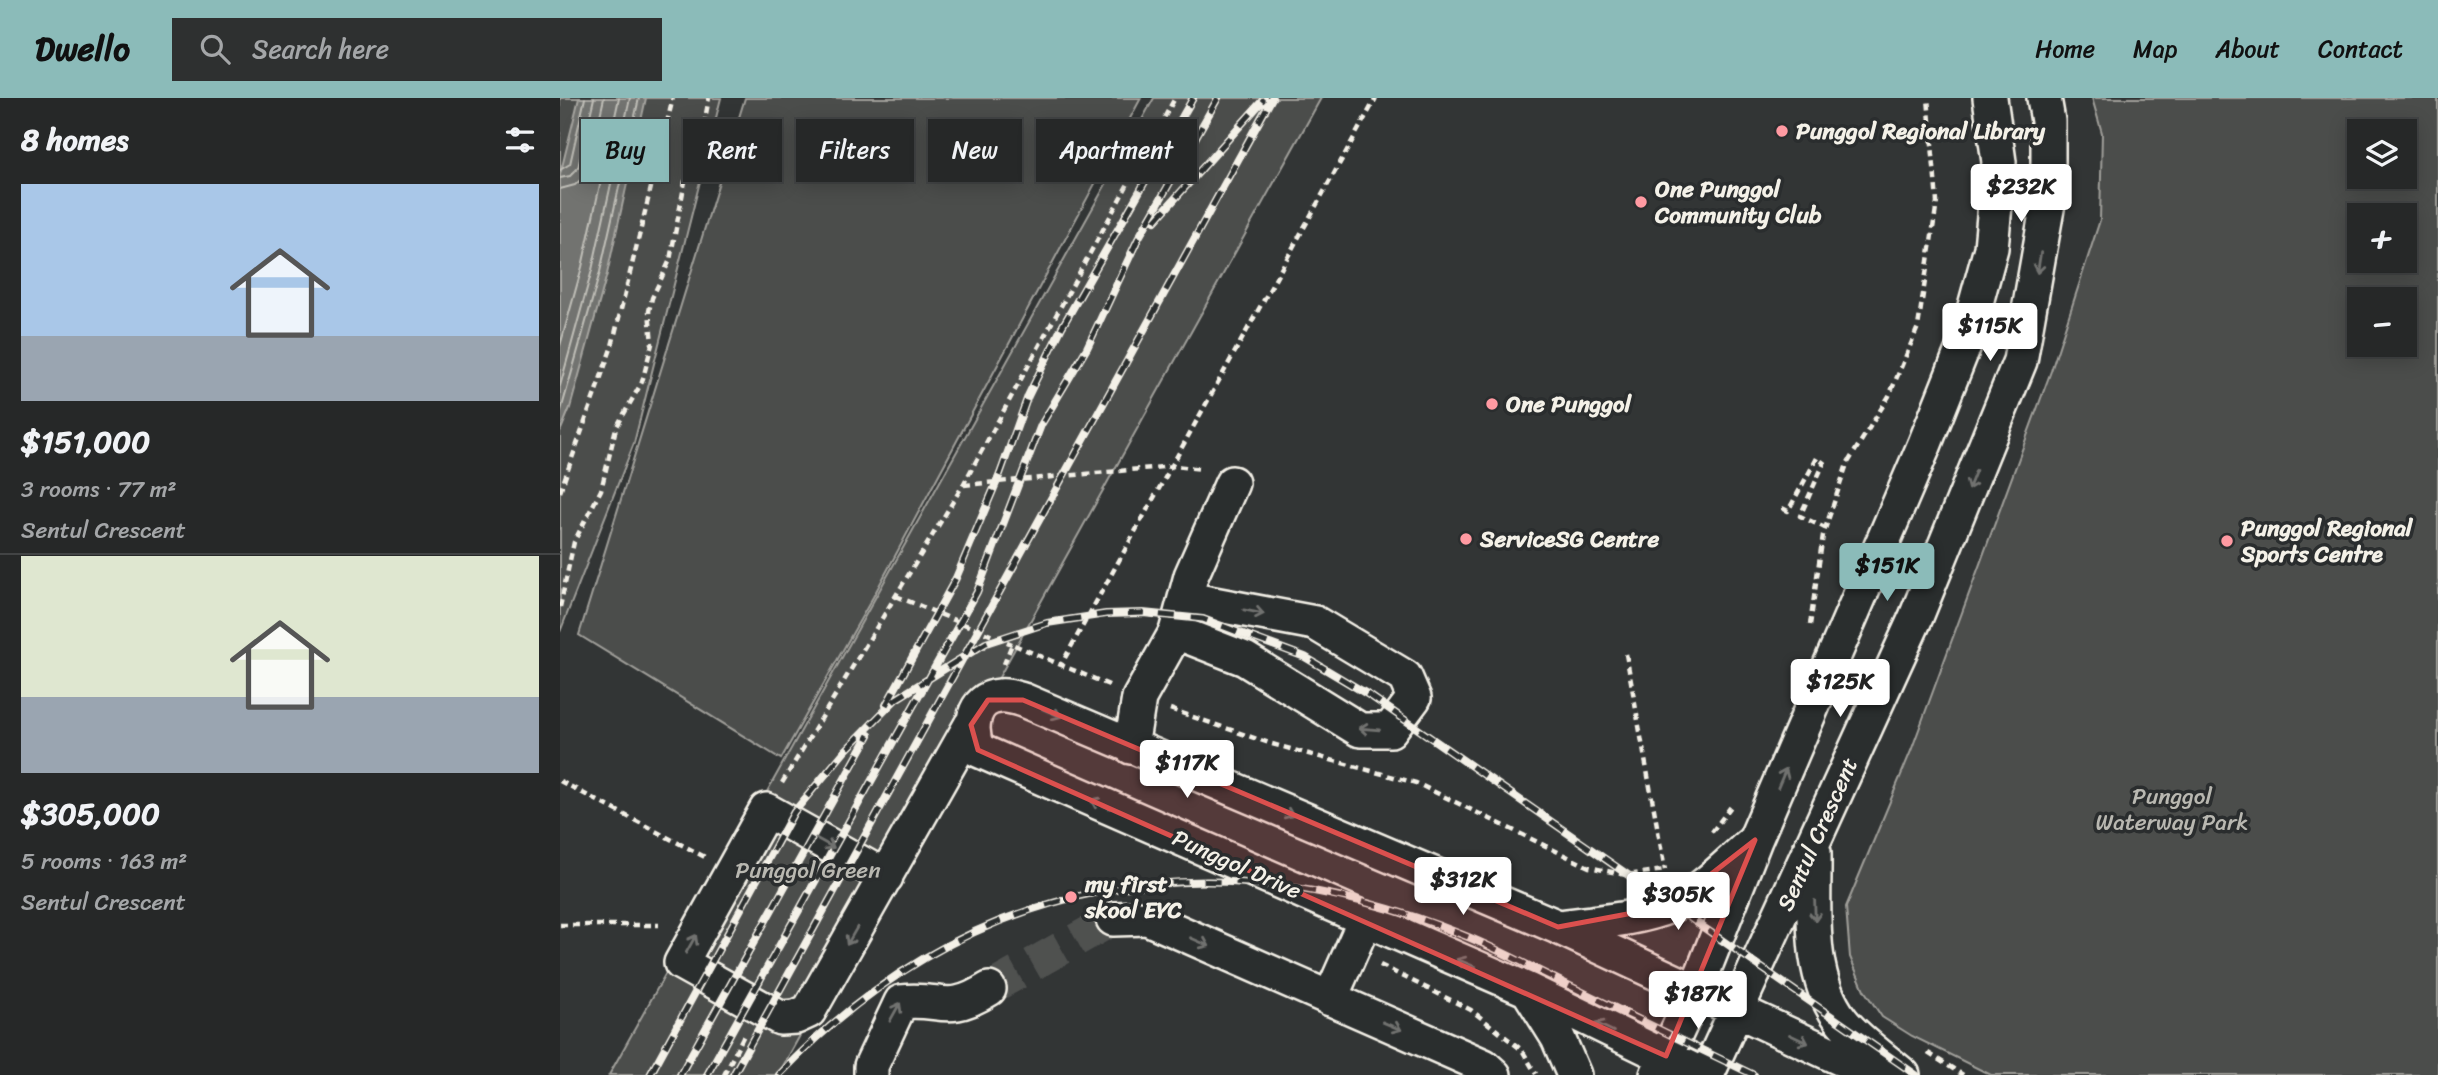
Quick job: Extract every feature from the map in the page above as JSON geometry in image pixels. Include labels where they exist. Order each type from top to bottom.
[{"type":"street","points":[[1662,1065],[1696,990],[1755,840],[1965,343],[1991,248],[1999,162],[1990,98]]},
{"type":"street","name":"Sentul Crescent","points":[[1705,1075],[1916,617],[2020,361],[2048,203],[2048,121],[2045,98]]},
{"type":"street","points":[[1131,747],[1139,698],[1176,632],[1220,476]]},
{"type":"street","points":[[1176,632],[1245,659],[1360,730],[1390,730],[1414,698],[1405,677],[1315,623],[1187,599]]},
{"type":"street","points":[[886,877],[766,810],[681,963],[780,1018],[796,1017],[809,1011],[886,877],[971,725],[976,711],[988,700],[1000,695],[1023,700],[1558,927],[1876,1075]]},
{"type":"street","name":"Punggol Drive","points":[[971,725],[978,750],[1528,990],[1662,1065],[1705,1075]]},
{"type":"street","points":[[1558,927],[1617,919],[1670,906],[1694,892],[1755,840]]},
{"type":"street","points":[[1813,843],[1819,970],[1828,998],[1843,1022],[1903,1075]]},
{"type":"street","points":[[1113,919],[1147,918],[1484,1066],[1494,1075]]},
{"type":"street","points":[[1330,999],[1365,920]]},
{"type":"street","points":[[871,1075],[871,1066],[901,1002],[946,1006],[971,1001],[989,989]]},
{"type":"street","points":[[1528,990],[1558,1038],[1574,1075]]},
{"type":"path","points":[[560,492],[612,346],[673,98]]},
{"type":"path","points":[[560,607],[575,542],[601,490],[616,428],[645,372],[652,344],[649,311],[652,298],[670,260],[691,150],[699,151],[709,98]]},
{"type":"path","points":[[782,818],[779,788],[963,485],[1175,98]]},
{"type":"path","points":[[1376,98],[1174,466],[1061,665],[1139,698],[1272,744],[1416,783],[1589,867],[1626,875],[1665,870],[1671,866]]},
{"type":"path","points":[[1808,636],[1825,528],[1847,464],[1889,396],[1918,327],[1937,202],[1928,98]]},
{"type":"path","points":[[1782,508],[1788,511],[1816,458],[1824,463],[1800,516],[1825,528]]},
{"type":"path","points":[[963,485],[1174,466],[1220,476]]},
{"type":"path","points":[[896,596],[1012,645]]},
{"type":"path","points":[[1626,654],[1665,870]]},
{"type":"path","points":[[560,781],[732,871]]},
{"type":"path","points":[[1704,839],[1733,804]]},
{"type":"path","points":[[560,925],[659,925]]},
{"type":"highlighted area","points":[[988,700],[1023,700],[1558,927],[1670,906],[1755,840],[1666,1056],[978,750],[971,725]]},
{"type":"green space","points":[[560,98],[721,98],[716,119],[683,119],[683,182],[700,182],[634,443],[560,632]]},
{"type":"green space","points":[[745,98],[1141,98],[1130,119],[1036,119],[1036,182],[1096,182],[873,597],[781,759],[579,635],[719,182],[782,182],[782,119],[739,119]]},
{"type":"green space","name":"Punggol Green","points":[[1154,98],[1321,98],[778,1075],[609,1075],[1107,182],[1197,182],[1197,119],[1142,119]]},
{"type":"green space","name":"Punggol Waterway Park","points":[[2092,98],[2438,98],[2438,1075],[1991,1075],[1912,1036],[1882,1017],[1864,990],[1850,957],[1846,907],[1911,751],[2051,371],[2100,220],[2102,133]]},
{"type":"water","points":[[579,98],[646,98],[641,119],[581,119],[581,182],[627,182],[607,274],[570,408],[560,432],[560,175]]},
{"type":"tunnel","points":[[989,989],[1113,919]]},
{"type":"railway","points":[[886,705],[956,578],[1000,474],[1028,396],[1062,327],[1193,98]]},
{"type":"railway","points":[[707,1075],[977,592],[1041,425],[1087,348],[1138,239],[1218,98]]},
{"type":"railway","points":[[733,1075],[1272,98]]},
{"type":"railway","points":[[1155,221],[1264,99]]},
{"type":"railway","points":[[650,1075],[794,812],[845,751],[896,699],[986,643],[1047,623],[1106,614],[1143,613],[1203,619],[1305,657],[1372,697],[1916,1075]]},
{"type":"railway","points":[[680,1075],[869,735]]},
{"type":"railway","points":[[779,1075],[853,1007],[932,954],[1014,916],[1100,892],[1189,882],[1280,886],[1373,905],[1468,937],[1754,1075]]},
{"type":"place","name":"Punggol Regional Library","points":[[1782,131]]},
{"type":"place","name":"One Punggol Community Club","points":[[1641,202]]},
{"type":"place","name":"One Punggol","points":[[1492,404]]},
{"type":"place","name":"ServiceSG Centre","points":[[1466,539]]},
{"type":"place","name":"Punggol Regional Sports Centre","points":[[2227,541]]},
{"type":"place","name":"my first skool EYC","points":[[1071,897]]}]
